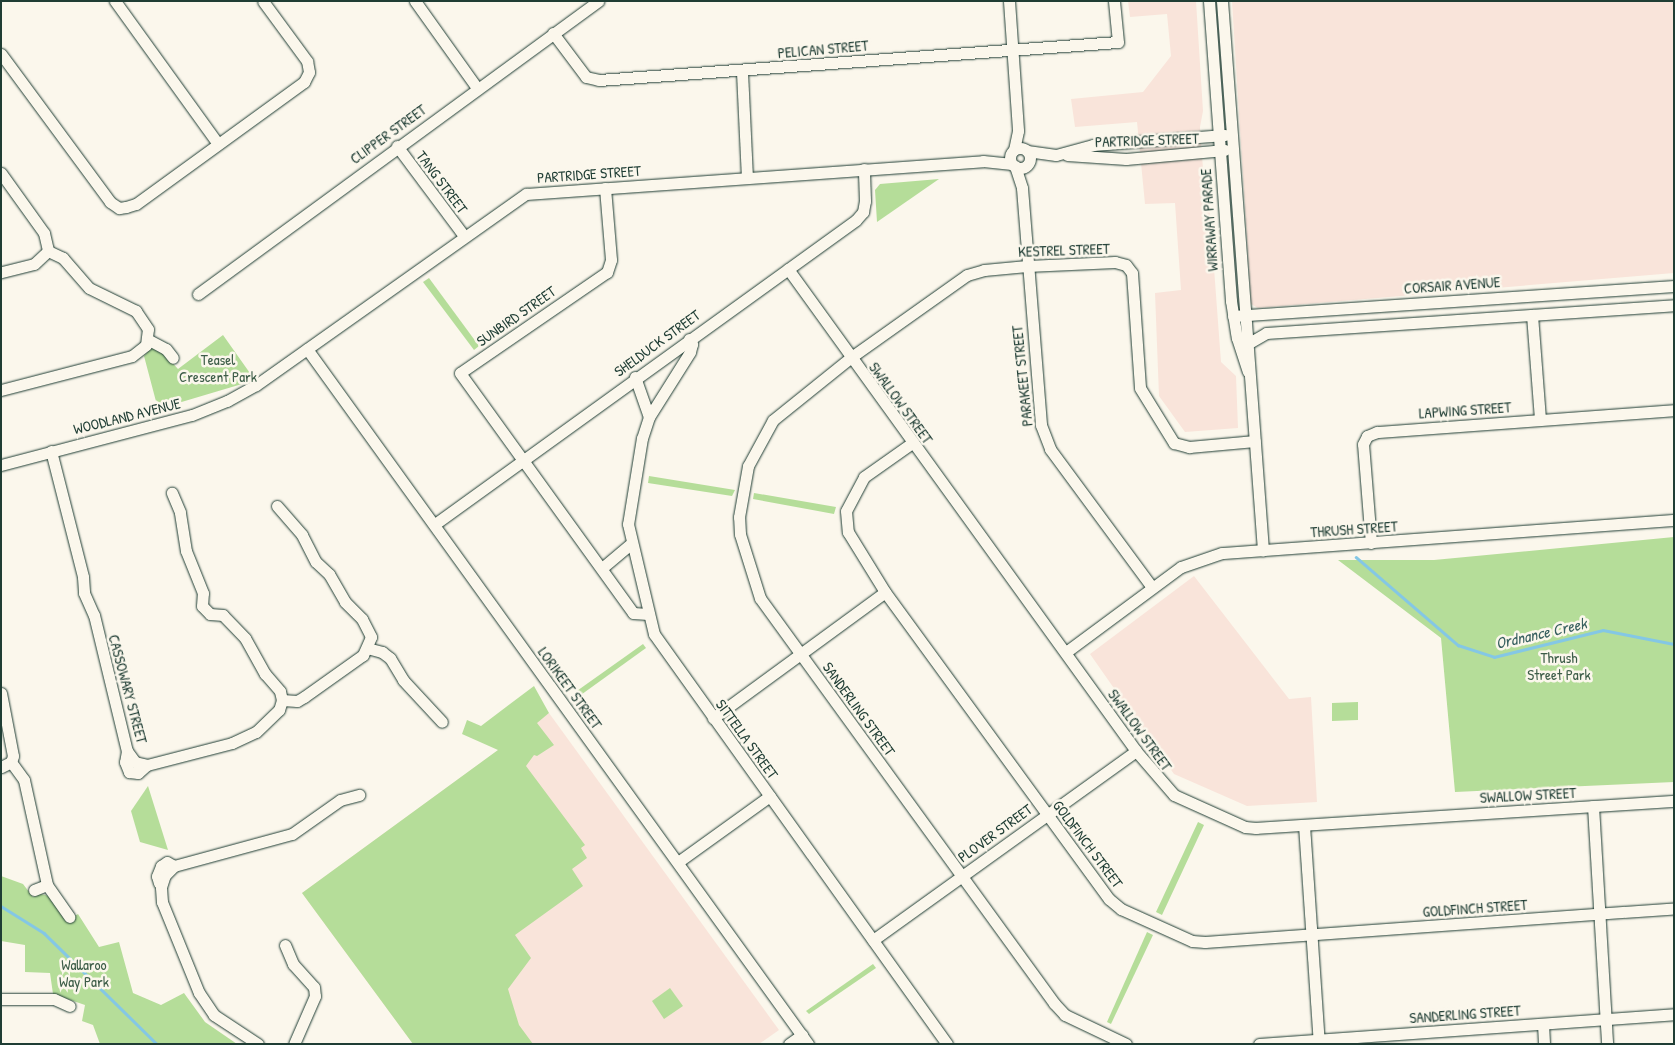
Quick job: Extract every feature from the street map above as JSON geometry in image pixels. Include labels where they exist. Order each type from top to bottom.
[{"type":"street","points":[[115,1],[218,144]]},
{"type":"street","points":[[1,54],[110,202],[119,208],[136,204],[304,82],[309,72],[307,61],[263,1]]},
{"type":"street","points":[[415,1],[477,88]]},
{"type":"street","name":"CLIPPER STREET","points":[[198,294],[397,146],[598,1]]},
{"type":"street","name":"PARAKEET STREET","points":[[1008,1],[1040,425],[1050,449],[1151,586]]},
{"type":"street","name":"PELICAN STREET","points":[[553,33],[586,77],[592,79],[742,72],[1118,42],[1114,1]]},
{"type":"street","name":"WIRRAWAY PARADE","points":[[1208,1],[1233,316],[1249,375]]},
{"type":"street","name":"WIRRAWAY PARADE","points":[[1222,1],[1249,343],[1249,375],[1254,441],[1264,550]]},
{"type":"street","points":[[742,72],[747,177]]},
{"type":"street","name":"PARTRIDGE STREET","points":[[1057,155],[1093,145],[1232,135]]},
{"type":"street","name":"TANG STREET","points":[[397,146],[464,236]]},
{"type":"street","name":"PARTRIDGE STREET","points":[[256,385],[464,236],[526,194],[1057,155],[1126,159],[1233,150]]},
{"type":"street","name":"SHELDUCK STREET","points":[[435,524],[788,269],[863,212],[866,191],[864,169]]},
{"type":"street","points":[[1,173],[44,233],[48,251]]},
{"type":"street","name":"SUNBIRD STREET","points":[[521,461],[456,373],[607,272],[611,260],[605,188]]},
{"type":"street","points":[[1,272],[34,264],[48,251]]},
{"type":"street","points":[[1,390],[132,356],[141,351],[148,339],[148,329],[136,311],[89,288],[63,258],[48,251]]},
{"type":"street","name":"KESTREL STREET","points":[[850,358],[967,275],[1027,266],[1115,262],[1126,265],[1132,273],[1140,388],[1174,443],[1189,446],[1254,441]]},
{"type":"street","name":"SWALLOW STREET","points":[[788,269],[850,358],[1066,652],[1136,751],[1162,784],[1174,794],[1245,827],[1304,825],[1674,800]]},
{"type":"street","name":"CORSAIR AVENUE","points":[[1233,316],[1246,317],[1674,286]]},
{"type":"street","points":[[1249,343],[1266,333],[1298,333],[1674,305]]},
{"type":"street","points":[[1282,313],[1298,333]]},
{"type":"street","points":[[1532,315],[1540,420]]},
{"type":"street","points":[[148,339],[166,349],[174,358]]},
{"type":"street","name":"SITTELLA STREET","points":[[689,339],[692,344],[690,352],[650,417],[642,438],[628,524],[648,614],[657,641],[947,1044]]},
{"type":"street","name":"LORIKEET STREET","points":[[308,349],[805,1039]]},
{"type":"street","name":"SANDERLING STREET","points":[[850,358],[790,403],[773,420],[748,466],[740,517],[752,580],[760,598],[801,656],[1054,1003],[1065,1015],[1126,1044]]},
{"type":"street","points":[[636,377],[650,417]]},
{"type":"street","name":"WOODLAND AVENUE","points":[[1,464],[192,415],[256,385]]},
{"type":"street","name":"LAPWING STREET","points":[[1371,543],[1363,444],[1367,436],[1377,432],[1674,410]]},
{"type":"street","name":"GOLDFINCH STREET","points":[[912,443],[864,477],[846,511],[848,532],[885,592],[1109,899],[1121,909],[1192,940],[1312,935],[1674,908]]},
{"type":"street","name":"CASSOWARY STREET","points":[[51,451],[83,577],[84,593],[94,615],[127,751],[135,762],[147,765],[232,743],[256,732],[279,710],[282,700]]},
{"type":"street","points":[[521,461],[636,615],[648,614]]},
{"type":"street","points":[[172,493],[180,512],[186,551],[203,593],[202,606],[210,614],[222,615],[245,638],[265,674],[280,690],[282,700],[297,701],[363,655],[370,637],[362,619],[345,602],[329,574],[316,562],[302,535],[277,506]]},
{"type":"street","name":"THRUSH STREET","points":[[1066,652],[1151,586],[1199,558],[1264,550],[1674,520]]},
{"type":"street","points":[[602,568],[631,544]]},
{"type":"street","points":[[713,718],[801,656],[885,592]]},
{"type":"street","points":[[367,648],[382,652],[390,658],[403,680],[442,722]]},
{"type":"street","points":[[1,693],[12,743],[6,764],[24,780],[47,885],[69,917]]},
{"type":"street","name":"PLOVER STREET","points":[[873,940],[1136,751]]},
{"type":"street","points":[[258,1044],[214,1014],[199,993],[162,902],[161,887],[165,875],[174,866],[292,834],[340,800],[359,795]]},
{"type":"street","points":[[678,862],[770,796]]},
{"type":"street","points":[[1593,806],[1607,1044]]},
{"type":"street","points":[[1304,825],[1319,1042]]},
{"type":"street","points":[[34,890],[47,885]]},
{"type":"street","points":[[285,944],[293,964],[314,987],[315,996],[294,1044]]},
{"type":"street","points":[[1,999],[54,999],[70,1006]]},
{"type":"street","name":"SANDERLING STREET","points":[[1259,1044],[1319,1042],[1674,1014]]},
{"type":"street","points":[[1543,1024],[1544,1044]]},
{"type":"street","points":[[789,1044],[805,1039]]},
{"type":"shaded area","points":[[1128,1],[1196,1],[1203,111],[1200,127],[1203,169],[1207,174],[1221,362],[1236,376],[1238,428],[1185,432],[1159,396],[1155,293],[1181,290],[1175,203],[1145,204],[1137,122],[1075,127],[1071,99],[1143,92],[1171,56],[1167,14],[1130,17]]},
{"type":"shaded area","points":[[1232,1],[1674,1],[1674,273],[1258,308],[1251,304]]},
{"type":"shaded area","points":[[1194,576],[1289,699],[1311,697],[1317,802],[1247,806],[1174,774],[1090,654]]},
{"type":"shaded area","points":[[549,713],[779,1030],[759,1044],[413,1044],[302,893]]},
{"type":"green space","points":[[939,179],[877,222],[875,190],[880,184]]},
{"type":"green space","points":[[429,278],[479,346],[474,350],[423,282]]},
{"type":"green space","name":"Teasel Crescent Park","points":[[223,335],[252,376],[242,384],[158,409],[144,356],[155,344],[178,369]]},
{"type":"green space","points":[[649,476],[735,490],[732,496],[648,483]]},
{"type":"green space","points":[[754,493],[836,507],[834,514],[753,499]]},
{"type":"green space","name":"Thrush Street Park","points":[[1674,537],[1674,782],[1455,792],[1441,638],[1338,560],[1434,560]]},
{"type":"green space","points":[[643,644],[646,648],[578,697],[574,693]]},
{"type":"green space","points":[[534,686],[549,713],[537,723],[554,745],[537,756],[534,755],[526,766],[585,845],[581,848],[587,858],[572,869],[583,886],[515,935],[531,958],[508,989],[519,1025],[533,1044],[413,1044],[302,893],[498,750],[462,734],[467,720],[481,726]]},
{"type":"green space","points":[[1358,702],[1358,720],[1332,721],[1332,703]]},
{"type":"green space","points":[[148,786],[168,850],[140,842],[131,811]]},
{"type":"green space","points":[[1198,822],[1204,825],[1162,915],[1156,912]]},
{"type":"green space","name":"Wallaroo Way Park","points":[[1,876],[23,884],[33,897],[41,894],[49,896],[66,921],[78,914],[99,947],[119,942],[133,993],[161,1005],[184,993],[205,1022],[237,1044],[100,1044],[93,1025],[82,1021],[85,1005],[53,994],[50,973],[25,972],[25,945],[1,941]]},
{"type":"green space","points":[[1147,932],[1153,935],[1111,1024],[1107,1022]]},
{"type":"green space","points":[[873,964],[876,968],[809,1014],[806,1011]]},
{"type":"green space","points":[[670,988],[683,1006],[664,1019],[652,1001]]},
{"type":"waterway","name":"Ordnance Creek","points":[[1356,557],[1458,645],[1494,657],[1603,630],[1674,644]]},
{"type":"waterway","points":[[1,906],[44,933],[157,1044]]}]
